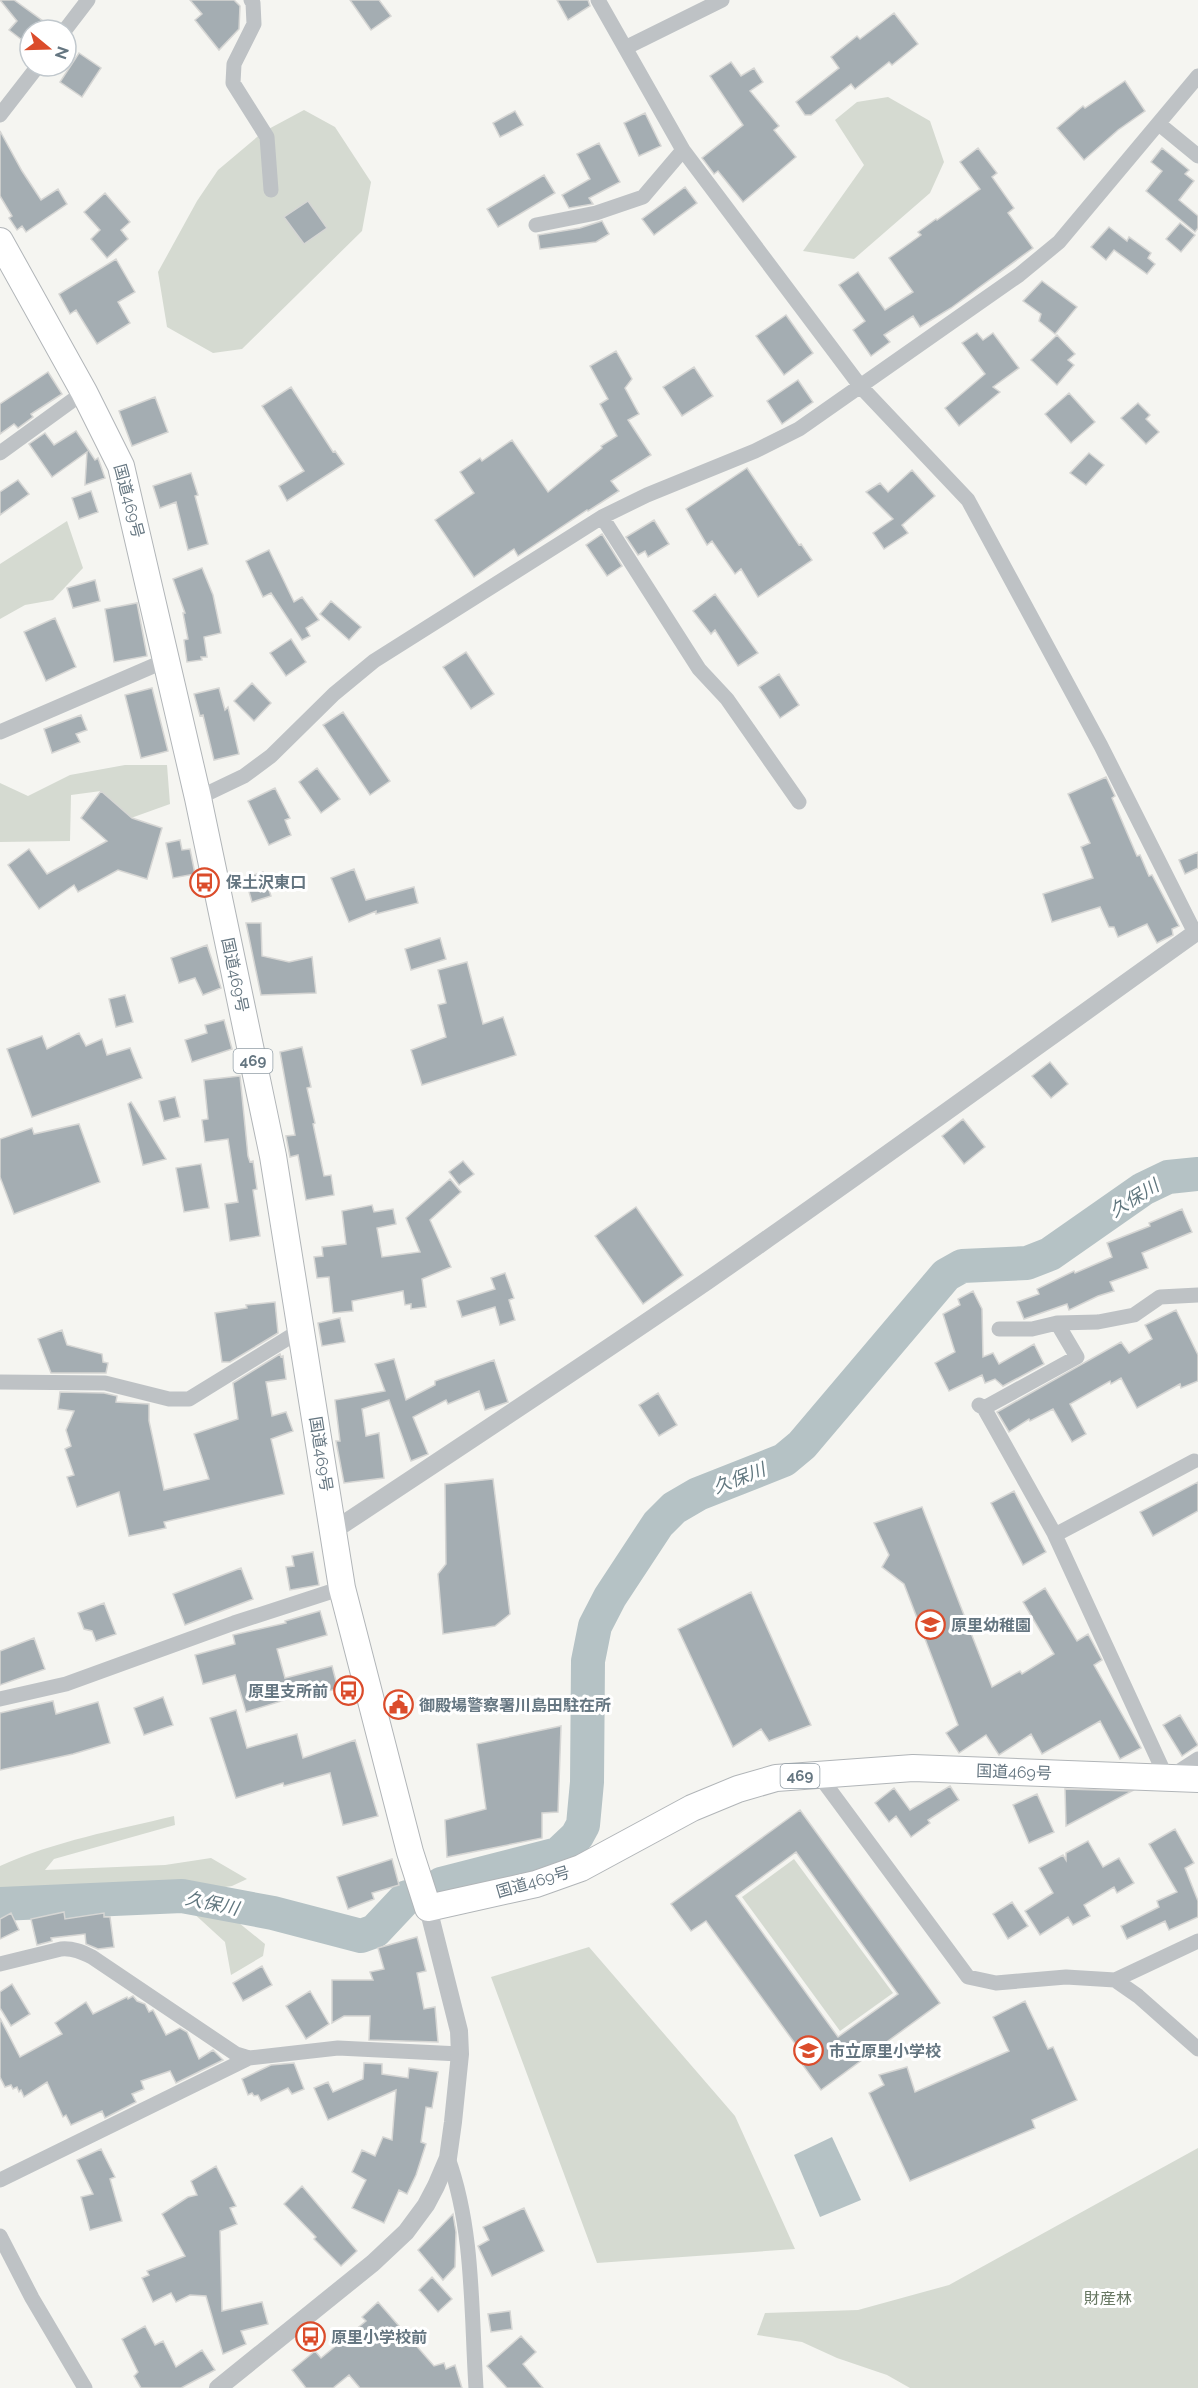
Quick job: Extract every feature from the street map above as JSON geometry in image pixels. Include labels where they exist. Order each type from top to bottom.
[{"type":"highway","name":"国道469号","points":[[0,240],[84,392],[121,466],[198,798],[273,1156],[342,1588],[410,1852],[428,1908],[537,1884],[581,1868],[692,1808],[738,1789],[776,1778],[913,1768],[1198,1779]]},
{"type":"street","points":[[74,18],[88,0]]},
{"type":"street","points":[[251,0],[254,3],[254,24],[234,64],[233,83],[267,138],[271,190]]},
{"type":"street","points":[[333,1532],[497,1424],[718,1273],[1196,932],[1101,746],[968,500],[861,387],[683,150],[598,0]]},
{"type":"street","points":[[626,48],[722,0]]},
{"type":"street","points":[[198,798],[244,776],[271,756],[334,694],[375,661],[603,518],[647,495],[755,452],[799,429],[1019,275],[1059,242],[1198,76]]},
{"type":"street","points":[[0,115],[29,78]]},
{"type":"street","points":[[1158,124],[1198,156]]},
{"type":"street","points":[[536,225],[596,213],[643,196],[683,150]]},
{"type":"street","points":[[0,453],[84,392]]},
{"type":"street","points":[[603,518],[699,669],[727,699],[799,802]]},
{"type":"street","points":[[0,732],[167,660]]},
{"type":"street","points":[[999,1329],[1032,1329],[1057,1323],[1098,1322],[1134,1315],[1160,1297],[1198,1295]]},
{"type":"street","points":[[1057,1323],[1077,1357],[982,1406],[1055,1535],[1167,1779],[1198,1759]]},
{"type":"street","points":[[0,1382],[105,1383],[169,1399],[189,1400],[301,1330]]},
{"type":"street","points":[[1055,1535],[1194,1461]]},
{"type":"street","points":[[0,1699],[66,1684],[234,1623],[342,1588]]},
{"type":"street","points":[[818,1774],[968,1977],[996,1983],[1066,1977],[1115,1980],[1198,1941]]},
{"type":"street","points":[[218,2388],[374,2263],[406,2232],[426,2205],[448,2158],[460,2054],[459,2031],[456,2009],[428,1908]]},
{"type":"street","points":[[0,1964],[61,1949],[69,1948],[79,1951],[110,1969],[236,2054],[249,2058]]},
{"type":"street","points":[[1115,1980],[1138,1996],[1197,2047]]},
{"type":"street","points":[[0,2180],[249,2058],[338,2048],[460,2054]]},
{"type":"street","points":[[448,2158],[458,2187],[466,2227],[476,2388]]},
{"type":"street","points":[[0,2236],[32,2298],[85,2388]]},
{"type":"green space","points":[[888,97],[930,121],[944,162],[930,193],[854,259],[803,251],[864,165],[835,120],[857,102]]},
{"type":"green space","points":[[304,110],[335,127],[371,182],[362,231],[242,349],[213,353],[167,327],[158,272],[197,201],[218,170],[263,132]]},
{"type":"green space","points":[[67,521],[83,568],[53,600],[25,605],[0,619],[0,564]]},
{"type":"green space","points":[[125,765],[167,765],[170,804],[131,818],[101,791],[71,795],[70,841],[0,842],[0,783],[28,796],[70,775]]},
{"type":"green space","points":[[174,1816],[175,1825],[54,1859],[45,1870],[165,1865],[211,1858],[247,1879],[232,1886],[211,1889],[239,1923],[265,1944],[263,1956],[231,1975],[225,1942],[167,1889],[3,1894],[0,1896],[0,1866],[64,1843]]},
{"type":"green space","points":[[794,1859],[893,1993],[840,2031],[742,1897]]},
{"type":"green space","points":[[589,1947],[735,2116],[795,2249],[597,2263],[491,1977]]},
{"type":"green space","name":"財産林","points":[[1198,2148],[1198,2388],[910,2388],[887,2375],[837,2358],[802,2342],[757,2335],[765,2313],[858,2310],[949,2285]]},
{"type":"shaded area","points":[[832,2137],[861,2200],[820,2217],[794,2155]]},
{"type":"building","points":[[0,0],[14,0],[39,18],[18,18],[18,37],[9,30],[17,21]]},
{"type":"building","points":[[190,0],[234,0],[240,6],[239,29],[219,50],[195,20],[202,14]]},
{"type":"building","points":[[350,0],[379,0],[391,16],[371,30]]},
{"type":"building","points":[[557,0],[588,0],[590,6],[568,20]]},
{"type":"building","points":[[894,13],[918,44],[892,65],[889,62],[855,89],[851,84],[811,115],[805,115],[796,102],[839,68],[831,57],[857,36],[860,39]]},
{"type":"building","points":[[79,53],[101,68],[82,97],[60,82],[63,78],[78,78]]},
{"type":"building","points":[[731,62],[741,76],[754,68],[763,82],[750,91],[779,126],[774,130],[796,157],[743,202],[718,171],[714,174],[702,158],[743,125],[710,76]]},
{"type":"building","points":[[1125,81],[1145,111],[1118,130],[1084,160],[1057,128],[1083,106],[1085,108]]},
{"type":"building","points":[[515,111],[523,125],[500,137],[493,123]]},
{"type":"building","points":[[645,113],[661,146],[639,156],[624,123]]},
{"type":"building","points":[[0,131],[41,200],[58,189],[67,204],[26,232],[22,226],[17,230],[0,196]]},
{"type":"building","points":[[599,143],[620,182],[589,198],[593,204],[569,208],[562,195],[590,179],[577,154]]},
{"type":"building","points":[[978,148],[997,173],[992,177],[1014,208],[1008,213],[1033,248],[951,308],[920,327],[913,316],[884,335],[890,342],[871,356],[853,330],[865,321],[839,285],[858,272],[885,310],[913,292],[889,258],[921,235],[918,232],[980,189],[960,162]]},
{"type":"building","points":[[1162,148],[1189,170],[1185,174],[1194,181],[1179,200],[1198,216],[1198,228],[1195,232],[1146,191],[1162,171],[1151,162]]},
{"type":"building","points":[[544,175],[555,193],[498,227],[487,209]]},
{"type":"building","points":[[685,187],[697,203],[654,235],[642,219]]},
{"type":"building","points":[[105,193],[130,222],[121,230],[128,239],[107,258],[91,239],[100,230],[84,212]]},
{"type":"building","points":[[308,201],[327,228],[304,244],[284,217]]},
{"type":"building","points":[[602,221],[609,234],[596,242],[540,249],[538,235],[580,228]]},
{"type":"building","points":[[1180,223],[1195,235],[1181,252],[1166,239]]},
{"type":"building","points":[[1109,227],[1127,241],[1129,237],[1151,253],[1148,258],[1155,264],[1147,274],[1114,250],[1106,260],[1091,247]]},
{"type":"building","points":[[116,259],[135,292],[118,302],[130,323],[97,344],[76,310],[70,314],[59,294]]},
{"type":"building","points":[[1042,281],[1077,307],[1055,334],[1039,321],[1041,314],[1023,301]]},
{"type":"building","points":[[786,315],[813,353],[784,375],[756,336]]},
{"type":"building","points":[[977,333],[983,340],[993,333],[1019,368],[993,387],[1000,392],[959,426],[945,408],[985,374],[962,343]]},
{"type":"building","points":[[1057,335],[1075,354],[1068,360],[1074,365],[1057,385],[1031,360]]},
{"type":"building","points":[[616,351],[632,379],[625,388],[639,414],[628,420],[651,455],[611,481],[619,491],[518,556],[514,549],[474,577],[435,520],[474,493],[460,472],[480,458],[482,461],[512,440],[548,492],[602,448],[601,446],[617,436],[600,404],[608,399],[590,366]]},
{"type":"building","points":[[694,367],[713,396],[682,416],[663,387]]},
{"type":"building","points":[[48,372],[62,394],[31,414],[33,417],[18,428],[14,424],[0,434],[0,404]]},
{"type":"building","points":[[798,380],[813,402],[782,424],[767,401]]},
{"type":"building","points":[[291,387],[333,452],[335,451],[344,464],[287,501],[279,486],[304,471],[262,406]]},
{"type":"building","points":[[1069,393],[1095,422],[1071,443],[1045,414]]},
{"type":"building","points":[[155,397],[168,432],[132,446],[119,411]]},
{"type":"building","points":[[1138,403],[1150,415],[1146,419],[1159,432],[1146,444],[1121,418]]},
{"type":"building","points":[[76,431],[95,460],[98,458],[105,478],[85,485],[87,452],[52,477],[29,444],[45,433],[54,445]]},
{"type":"building","points":[[1089,453],[1104,465],[1086,485],[1070,473]]},
{"type":"building","points":[[747,468],[799,545],[801,544],[812,560],[758,597],[741,569],[735,574],[712,541],[707,545],[686,509]]},
{"type":"building","points":[[912,470],[935,496],[902,525],[908,533],[884,549],[873,533],[893,519],[866,492],[880,483],[888,492]]},
{"type":"building","points":[[191,473],[208,544],[188,550],[176,502],[160,508],[153,486]]},
{"type":"building","points":[[18,480],[29,494],[0,515],[0,492]]},
{"type":"building","points":[[91,491],[98,512],[79,519],[72,498]]},
{"type":"building","points":[[654,520],[669,544],[648,557],[645,551],[638,555],[626,537]]},
{"type":"building","points":[[602,534],[622,566],[607,576],[586,545]]},
{"type":"building","points":[[269,550],[294,602],[302,597],[319,620],[306,628],[310,636],[302,640],[271,593],[263,597],[246,561]]},
{"type":"building","points":[[202,568],[213,595],[221,633],[204,637],[207,657],[187,662],[184,640],[188,639],[183,613],[185,613],[173,579]]},
{"type":"building","points":[[95,580],[100,601],[73,608],[67,588]]},
{"type":"building","points":[[715,594],[758,653],[738,666],[715,630],[711,634],[693,611]]},
{"type":"building","points":[[331,601],[361,627],[349,640],[320,614]]},
{"type":"building","points":[[137,603],[147,656],[114,662],[105,609]]},
{"type":"building","points":[[55,618],[76,667],[46,681],[24,632]]},
{"type":"building","points":[[291,639],[306,662],[286,676],[270,653]]},
{"type":"building","points":[[466,652],[494,694],[471,709],[443,667]]},
{"type":"building","points":[[779,674],[799,705],[780,718],[759,687]]},
{"type":"building","points":[[252,683],[271,703],[254,721],[234,701]]},
{"type":"building","points":[[152,688],[168,751],[141,758],[125,695]]},
{"type":"building","points":[[219,688],[225,710],[228,707],[239,754],[214,760],[203,715],[200,716],[194,694]]},
{"type":"building","points":[[343,712],[390,781],[370,795],[323,725]]},
{"type":"building","points":[[81,715],[87,730],[76,734],[80,742],[52,753],[44,729]]},
{"type":"building","points":[[317,768],[340,799],[321,813],[299,782]]},
{"type":"building","points":[[1106,777],[1115,796],[1112,798],[1137,856],[1140,855],[1149,876],[1152,875],[1179,926],[1172,929],[1173,935],[1157,943],[1147,924],[1118,937],[1114,927],[1109,927],[1100,907],[1052,922],[1043,894],[1093,878],[1081,847],[1090,843],[1068,794]]},
{"type":"building","points":[[275,788],[290,818],[285,820],[291,835],[269,845],[248,801]]},
{"type":"building","points":[[101,791],[132,818],[162,828],[147,879],[118,870],[78,892],[74,885],[39,909],[8,865],[29,849],[47,874],[107,841],[81,818]]},
{"type":"building","points":[[180,840],[182,850],[190,849],[195,874],[173,878],[166,843]]},
{"type":"building","points":[[1198,852],[1198,868],[1185,874],[1179,860]]},
{"type":"building","points":[[354,869],[366,900],[414,887],[418,903],[376,914],[376,911],[349,922],[331,878]]},
{"type":"building","points":[[263,872],[271,896],[252,902],[245,878]]},
{"type":"building","points":[[246,923],[261,923],[262,956],[289,962],[312,957],[316,993],[261,995]]},
{"type":"building","points":[[440,938],[446,959],[411,970],[405,949]]},
{"type":"building","points":[[207,945],[221,988],[203,995],[195,978],[179,983],[171,958]]},
{"type":"building","points":[[467,962],[483,1024],[503,1017],[516,1055],[422,1085],[411,1050],[446,1037],[438,1005],[446,1003],[438,970]]},
{"type":"building","points":[[125,995],[133,1022],[116,1027],[109,999]]},
{"type":"building","points":[[224,1020],[232,1049],[192,1062],[185,1040],[207,1033],[205,1025]]},
{"type":"building","points":[[79,1033],[86,1046],[102,1039],[107,1055],[130,1048],[142,1078],[32,1117],[7,1049],[42,1036],[47,1049]]},
{"type":"building","points":[[302,1047],[311,1087],[307,1088],[324,1176],[331,1175],[334,1195],[306,1200],[298,1155],[290,1157],[286,1136],[295,1135],[280,1052]]},
{"type":"building","points":[[1050,1062],[1068,1084],[1051,1098],[1032,1076]]},
{"type":"building","points":[[240,1076],[248,1156],[250,1162],[253,1161],[257,1189],[253,1190],[260,1236],[230,1241],[225,1204],[238,1202],[228,1139],[205,1142],[202,1120],[208,1119],[204,1080]]},
{"type":"building","points":[[175,1097],[180,1117],[164,1121],[159,1101]]},
{"type":"building","points":[[131,1102],[166,1159],[143,1165],[128,1104]]},
{"type":"building","points":[[963,1119],[985,1147],[964,1164],[942,1136]]},
{"type":"building","points":[[79,1124],[100,1182],[14,1214],[0,1177],[0,1139],[32,1128],[34,1134]]},
{"type":"building","points":[[463,1161],[474,1174],[459,1185],[449,1172]]},
{"type":"building","points":[[201,1164],[209,1208],[184,1212],[176,1168]]},
{"type":"building","points":[[450,1179],[461,1192],[430,1220],[451,1267],[422,1279],[426,1307],[411,1309],[411,1304],[405,1305],[403,1291],[352,1301],[353,1311],[333,1313],[329,1277],[317,1278],[314,1257],[323,1256],[322,1247],[346,1244],[342,1211],[372,1205],[374,1212],[393,1209],[396,1224],[377,1228],[382,1257],[420,1252],[406,1218]]},
{"type":"building","points":[[636,1207],[683,1275],[643,1304],[595,1236]]},
{"type":"building","points":[[1182,1209],[1192,1232],[1142,1253],[1148,1268],[1110,1282],[1114,1291],[1069,1310],[1067,1304],[1024,1319],[1017,1302],[1039,1294],[1037,1289],[1074,1271],[1075,1273],[1112,1257],[1107,1243],[1150,1226],[1149,1223]]},
{"type":"building","points":[[505,1273],[514,1298],[509,1300],[515,1320],[500,1325],[495,1307],[462,1317],[457,1301],[495,1289],[491,1278]]},
{"type":"building","points":[[973,1291],[982,1309],[983,1357],[993,1353],[999,1364],[1034,1344],[1044,1364],[1003,1386],[995,1379],[985,1383],[982,1375],[949,1391],[935,1363],[955,1352],[943,1314],[960,1305],[958,1299]]},
{"type":"building","points":[[275,1302],[278,1333],[230,1362],[222,1362],[215,1313],[247,1308],[246,1305]]},
{"type":"building","points":[[1176,1310],[1198,1355],[1198,1381],[1181,1388],[1180,1384],[1137,1408],[1121,1378],[1111,1384],[1110,1381],[1070,1404],[1086,1434],[1072,1442],[1053,1409],[1030,1421],[1029,1419],[1009,1432],[997,1412],[1121,1342],[1129,1353],[1152,1339],[1145,1325]]},
{"type":"building","points":[[340,1318],[345,1342],[322,1346],[318,1323]]},
{"type":"building","points":[[62,1330],[67,1345],[102,1354],[103,1362],[108,1363],[106,1373],[51,1373],[38,1339]]},
{"type":"building","points":[[280,1354],[281,1357],[283,1356],[286,1379],[266,1382],[272,1416],[286,1412],[293,1431],[271,1439],[284,1494],[164,1522],[166,1528],[129,1536],[119,1492],[77,1507],[67,1477],[74,1475],[65,1449],[71,1446],[66,1430],[74,1411],[58,1409],[60,1392],[104,1393],[117,1396],[116,1402],[149,1404],[149,1421],[164,1490],[209,1479],[194,1434],[238,1419],[233,1383]]},
{"type":"building","points":[[394,1359],[406,1400],[435,1385],[435,1381],[494,1360],[508,1402],[485,1410],[479,1391],[448,1404],[446,1400],[413,1417],[428,1454],[411,1461],[389,1400],[362,1409],[366,1436],[379,1433],[384,1478],[344,1483],[336,1441],[340,1441],[335,1400],[385,1391],[375,1364]]},
{"type":"building","points":[[658,1393],[677,1425],[659,1436],[639,1405]]},
{"type":"building","points":[[493,1479],[510,1614],[495,1626],[443,1634],[438,1574],[446,1564],[445,1484]]},
{"type":"building","points":[[1198,1482],[1198,1511],[1153,1536],[1140,1512]]},
{"type":"building","points":[[1014,1491],[1046,1552],[1023,1565],[991,1503]]},
{"type":"building","points":[[922,1507],[992,1687],[1020,1671],[1022,1674],[1054,1654],[1023,1602],[1045,1588],[1077,1641],[1088,1634],[1102,1660],[1094,1665],[1141,1748],[1120,1759],[1100,1721],[1042,1754],[1031,1734],[999,1755],[986,1735],[959,1753],[946,1733],[958,1725],[904,1584],[882,1567],[889,1555],[874,1523]]},
{"type":"building","points":[[313,1552],[319,1585],[290,1590],[286,1567],[294,1566],[292,1556]]},
{"type":"building","points":[[241,1568],[253,1599],[185,1625],[173,1594]]},
{"type":"building","points":[[751,1592],[811,1725],[769,1741],[761,1729],[733,1747],[678,1629]]},
{"type":"building","points":[[104,1603],[116,1634],[96,1641],[92,1631],[84,1629],[78,1613]]},
{"type":"building","points":[[320,1611],[327,1635],[277,1649],[285,1678],[332,1666],[338,1689],[291,1698],[246,1712],[235,1675],[203,1684],[195,1655],[235,1644],[233,1635],[286,1623],[285,1621]]},
{"type":"building","points":[[34,1638],[45,1669],[0,1685],[0,1651]]},
{"type":"building","points":[[163,1697],[173,1725],[144,1735],[134,1708]]},
{"type":"building","points":[[53,1701],[56,1714],[98,1702],[110,1743],[73,1754],[0,1770],[0,1713]]},
{"type":"building","points":[[236,1710],[247,1748],[297,1734],[303,1758],[355,1740],[378,1816],[343,1825],[330,1773],[284,1786],[283,1783],[236,1798],[210,1718]]},
{"type":"building","points":[[1180,1715],[1198,1745],[1182,1756],[1163,1725]]},
{"type":"building","points":[[561,1726],[558,1812],[542,1813],[542,1838],[447,1857],[445,1820],[486,1809],[477,1744]]},
{"type":"building","points":[[950,1786],[959,1800],[928,1820],[930,1823],[911,1837],[896,1816],[889,1822],[875,1803],[894,1788],[910,1810]]},
{"type":"building","points":[[1065,1789],[1132,1791],[1066,1826]]},
{"type":"building","points":[[1037,1794],[1054,1832],[1029,1843],[1013,1805]]},
{"type":"building","points":[[800,1810],[940,2003],[821,2090],[802,2064],[807,2060],[706,1921],[691,1931],[671,1904]],"holes":[[[796,1852],[898,1994],[838,2037],[736,1896]]]},
{"type":"building","points":[[1175,1829],[1194,1863],[1185,1868],[1198,1901],[1198,1917],[1169,1930],[1165,1921],[1127,1939],[1121,1926],[1159,1907],[1157,1901],[1177,1892],[1149,1844]]},
{"type":"building","points":[[1088,1841],[1103,1867],[1119,1858],[1134,1883],[1117,1893],[1114,1887],[1084,1905],[1090,1916],[1073,1925],[1068,1917],[1040,1935],[1025,1911],[1053,1893],[1039,1868],[1063,1855],[1066,1860],[1066,1853]]},
{"type":"building","points":[[392,1859],[399,1885],[372,1893],[374,1899],[348,1909],[337,1877]]},
{"type":"building","points":[[1012,1902],[1028,1926],[1008,1939],[993,1914]]},
{"type":"building","points":[[64,1912],[65,1919],[104,1913],[104,1917],[110,1917],[114,1947],[98,1949],[86,1944],[85,1934],[51,1938],[52,1941],[37,1945],[31,1919]]},
{"type":"building","points":[[11,1913],[19,1930],[0,1939],[0,1919]]},
{"type":"building","points":[[417,1937],[426,1971],[417,1973],[424,2009],[435,2007],[438,2042],[369,2040],[370,2016],[344,2016],[332,2023],[332,1980],[373,1980],[370,1972],[384,1969],[378,1948]]},
{"type":"building","points":[[262,1966],[272,1985],[243,2001],[233,1983]]},
{"type":"building","points":[[12,1984],[30,2014],[11,2026],[0,2008],[0,1992]]},
{"type":"building","points":[[310,1991],[329,2024],[306,2039],[286,2006]]},
{"type":"building","points":[[133,1996],[137,2001],[145,2004],[149,2012],[153,2010],[166,2035],[180,2028],[187,2032],[199,2059],[213,2050],[223,2060],[176,2083],[170,2071],[141,2081],[144,2089],[132,2094],[136,2102],[105,2118],[102,2111],[71,2125],[66,2115],[63,2117],[47,2082],[24,2097],[17,2087],[13,2089],[11,2085],[5,2087],[0,2077],[0,2018],[20,2057],[62,2034],[55,2023],[86,2002],[93,2014]]},
{"type":"building","points":[[1025,2001],[1048,2049],[1053,2047],[1077,2100],[1032,2120],[1035,2128],[910,2181],[869,2093],[884,2085],[879,2075],[907,2067],[915,2092],[1009,2051],[993,2017]]},
{"type":"building","points":[[294,2063],[304,2089],[292,2094],[288,2088],[261,2101],[258,2095],[254,2096],[252,2093],[248,2095],[242,2079],[271,2065]]},
{"type":"building","points":[[364,2063],[382,2064],[382,2074],[408,2078],[409,2068],[438,2072],[432,2108],[426,2107],[421,2142],[426,2144],[416,2175],[407,2194],[399,2190],[384,2223],[352,2208],[366,2180],[352,2172],[362,2150],[375,2156],[383,2137],[392,2140],[396,2090],[328,2120],[314,2088],[328,2082],[333,2092],[363,2079]]},
{"type":"building","points":[[101,2149],[115,2177],[110,2179],[122,2221],[90,2230],[81,2197],[93,2194],[77,2160]]},
{"type":"building","points":[[216,2166],[236,2206],[230,2208],[237,2224],[220,2231],[222,2311],[262,2302],[268,2324],[241,2331],[246,2344],[223,2354],[206,2296],[190,2295],[176,2302],[171,2293],[153,2302],[142,2278],[149,2275],[147,2271],[185,2256],[162,2214],[188,2197],[197,2195],[191,2181]]},
{"type":"building","points":[[302,2186],[357,2251],[341,2266],[284,2204]]},
{"type":"building","points":[[524,2208],[544,2251],[492,2276],[478,2246],[489,2240],[483,2227]]},
{"type":"building","points":[[453,2214],[456,2232],[455,2267],[443,2280],[418,2250]]},
{"type":"building","points":[[432,2277],[452,2299],[438,2312],[419,2290]]},
{"type":"building","points":[[378,2302],[434,2366],[444,2363],[446,2369],[455,2365],[462,2388],[360,2388],[349,2375],[333,2388],[306,2388],[292,2370],[315,2351],[321,2358],[366,2321],[362,2317]]},
{"type":"building","points":[[510,2311],[512,2329],[491,2332],[488,2314]]},
{"type":"building","points":[[145,2326],[155,2345],[163,2341],[176,2367],[202,2350],[215,2370],[181,2388],[141,2388],[134,2376],[138,2372],[122,2339]]},
{"type":"building","points":[[521,2336],[536,2352],[523,2364],[543,2388],[507,2388],[487,2366]]},
{"type":"waterway","name":"久保川","points":[[441,1884],[558,1854],[577,1836],[583,1825],[587,1782],[588,1661],[595,1626],[610,1597],[658,1524],[674,1508],[698,1494],[784,1460],[802,1445],[946,1275],[962,1266],[1027,1263],[1050,1254],[1143,1189],[1168,1177],[1198,1174]]},
{"type":"waterway","name":"久保川","points":[[0,1904],[182,1896],[273,1913],[361,1936],[375,1931],[407,1897]]},
{"type":"place","name":"保土沢東口","points":[[205,882]]},
{"type":"place","name":"原里幼稚園","points":[[930,1625]]},
{"type":"place","name":"原里支所前","points":[[349,1691]]},
{"type":"place","name":"御殿場警察署川島田駐在所","points":[[398,1705]]},
{"type":"place","name":"市立原里小学校","points":[[808,2051]]},
{"type":"place","name":"原里小学校前","points":[[310,2337]]}]
